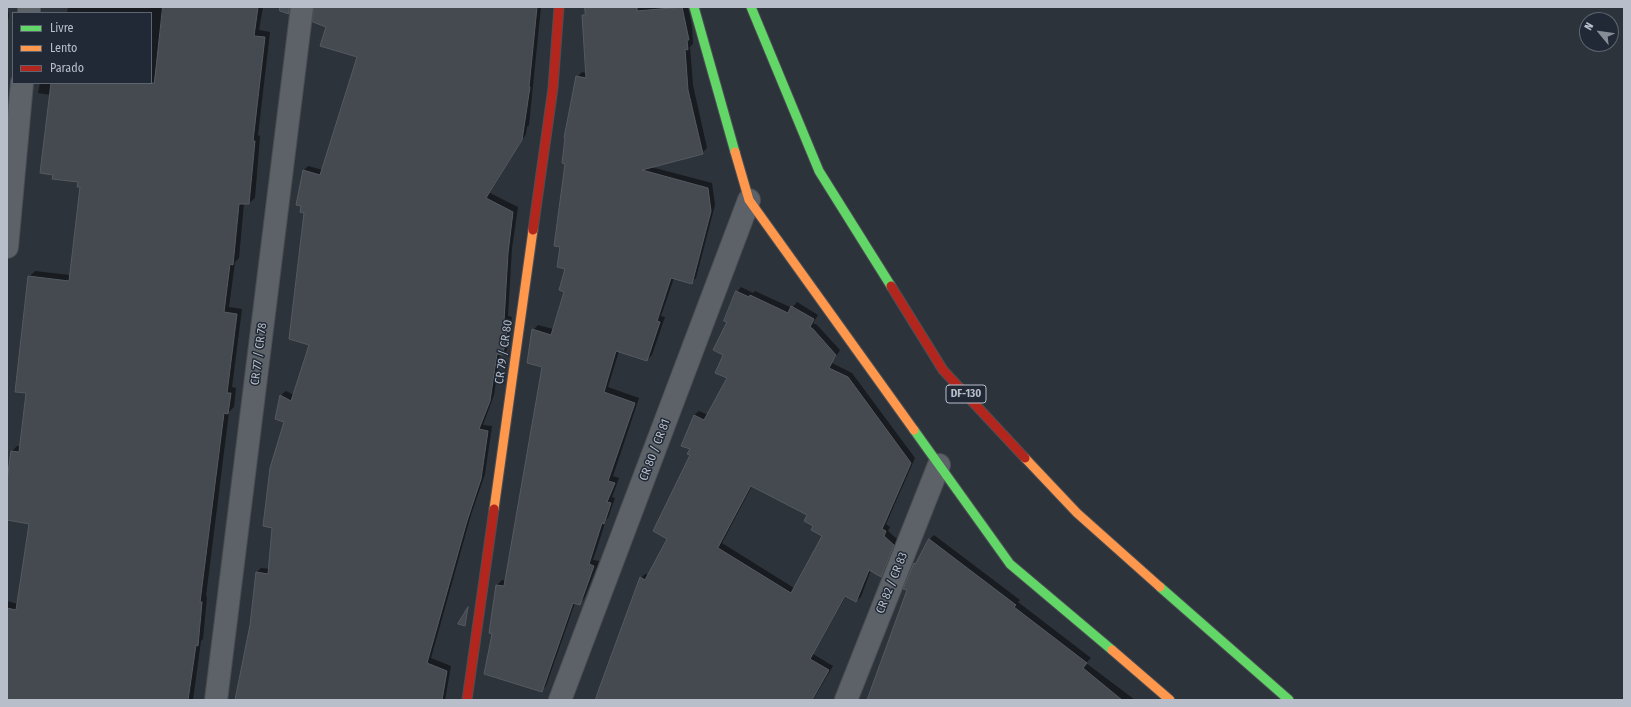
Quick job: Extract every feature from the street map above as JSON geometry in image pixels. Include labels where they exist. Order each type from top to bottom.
[{"type":"street","name":"CR 77 / CR 78","points":[[216,700],[302,7]]},
{"type":"street","name":"CR 79 / CR 80","points":[[467,700],[553,88],[559,7]]},
{"type":"street","points":[[694,7],[749,200],[1010,564],[1170,700]]},
{"type":"street","name":"DF-130","points":[[751,7],[819,171],[943,370],[1077,513],[1289,700]]},
{"type":"street","points":[[7,247],[22,84]]},
{"type":"street","name":"CR 80 / CR 81","points":[[560,700],[749,200]]},
{"type":"street","name":"CR 82 / CR 83","points":[[846,700],[939,465]]},
{"type":"building","points":[[163,7],[258,7],[254,36],[265,37],[253,141],[255,141],[249,204],[239,204],[233,265],[230,264],[224,312],[237,314],[227,393],[231,393],[228,414],[224,413],[200,602],[202,602],[198,646],[196,645],[188,700],[7,700],[7,608],[16,610],[29,524],[7,520],[7,480],[11,451],[19,452],[26,393],[15,392],[28,276],[69,281],[80,187],[77,187],[78,182],[52,179],[53,175],[40,173],[51,84],[154,83]]},
{"type":"building","points":[[280,7],[289,7],[289,14],[280,11]]},
{"type":"building","points":[[314,7],[537,7],[530,87],[522,140],[486,198],[513,212],[508,253],[504,321],[508,322],[503,355],[497,354],[490,401],[479,429],[488,431],[481,479],[467,521],[427,663],[447,671],[442,700],[235,700],[250,625],[256,572],[268,574],[272,528],[263,526],[270,468],[284,422],[275,419],[280,395],[291,401],[309,345],[289,339],[304,213],[300,212],[301,206],[296,205],[303,170],[320,175],[357,57],[320,46],[326,27],[313,22]]},
{"type":"building","points":[[585,7],[637,7],[637,11],[682,7],[689,40],[687,40],[688,50],[685,49],[688,90],[703,154],[642,170],[708,188],[711,211],[692,284],[671,278],[657,321],[660,322],[647,361],[616,351],[604,392],[635,403],[608,481],[615,483],[607,502],[611,503],[604,524],[602,523],[589,564],[594,566],[580,605],[573,603],[542,692],[484,674],[492,634],[489,633],[496,585],[504,586],[542,367],[527,363],[532,329],[551,335],[564,292],[559,290],[565,269],[557,267],[560,247],[554,246],[565,164],[562,163],[564,138],[576,76],[586,78],[582,15],[585,15]]},
{"type":"building","points":[[736,291],[749,297],[750,295],[788,313],[791,306],[814,319],[810,327],[836,355],[829,368],[848,377],[911,463],[882,529],[886,531],[884,536],[894,545],[881,577],[869,570],[856,602],[845,596],[810,659],[829,670],[812,700],[595,700],[640,577],[645,580],[667,539],[653,531],[690,455],[687,454],[690,449],[681,446],[694,415],[704,420],[727,378],[715,373],[723,355],[713,350],[727,322],[724,321]],"holes":[[[751,486],[807,515],[804,521],[813,526],[811,530],[822,536],[791,593],[718,548]]]},
{"type":"building","points":[[929,539],[1016,605],[1014,607],[1087,663],[1083,668],[1122,700],[867,700],[907,590],[903,589],[914,563],[915,564]]},
{"type":"building","points":[[468,607],[465,626],[458,624]]},
{"type":"traffic: fast","points":[[694,7],[735,152]]},
{"type":"traffic: fast","points":[[751,7],[819,171],[891,286]]},
{"type":"traffic: fast","points":[[914,430],[1010,564],[1112,650]]},
{"type":"traffic: fast","points":[[1160,587],[1289,700]]},
{"type":"traffic: slow","points":[[735,152],[749,200],[914,430]]},
{"type":"traffic: slow","points":[[494,509],[533,230]]},
{"type":"traffic: slow","points":[[1025,458],[1077,513],[1160,587]]},
{"type":"traffic: slow","points":[[1112,650],[1170,700]]},
{"type":"traffic: jam","points":[[533,230],[553,88],[559,7]]},
{"type":"traffic: jam","points":[[891,286],[943,370],[1025,458]]},
{"type":"traffic: jam","points":[[467,700],[494,509]]}]
